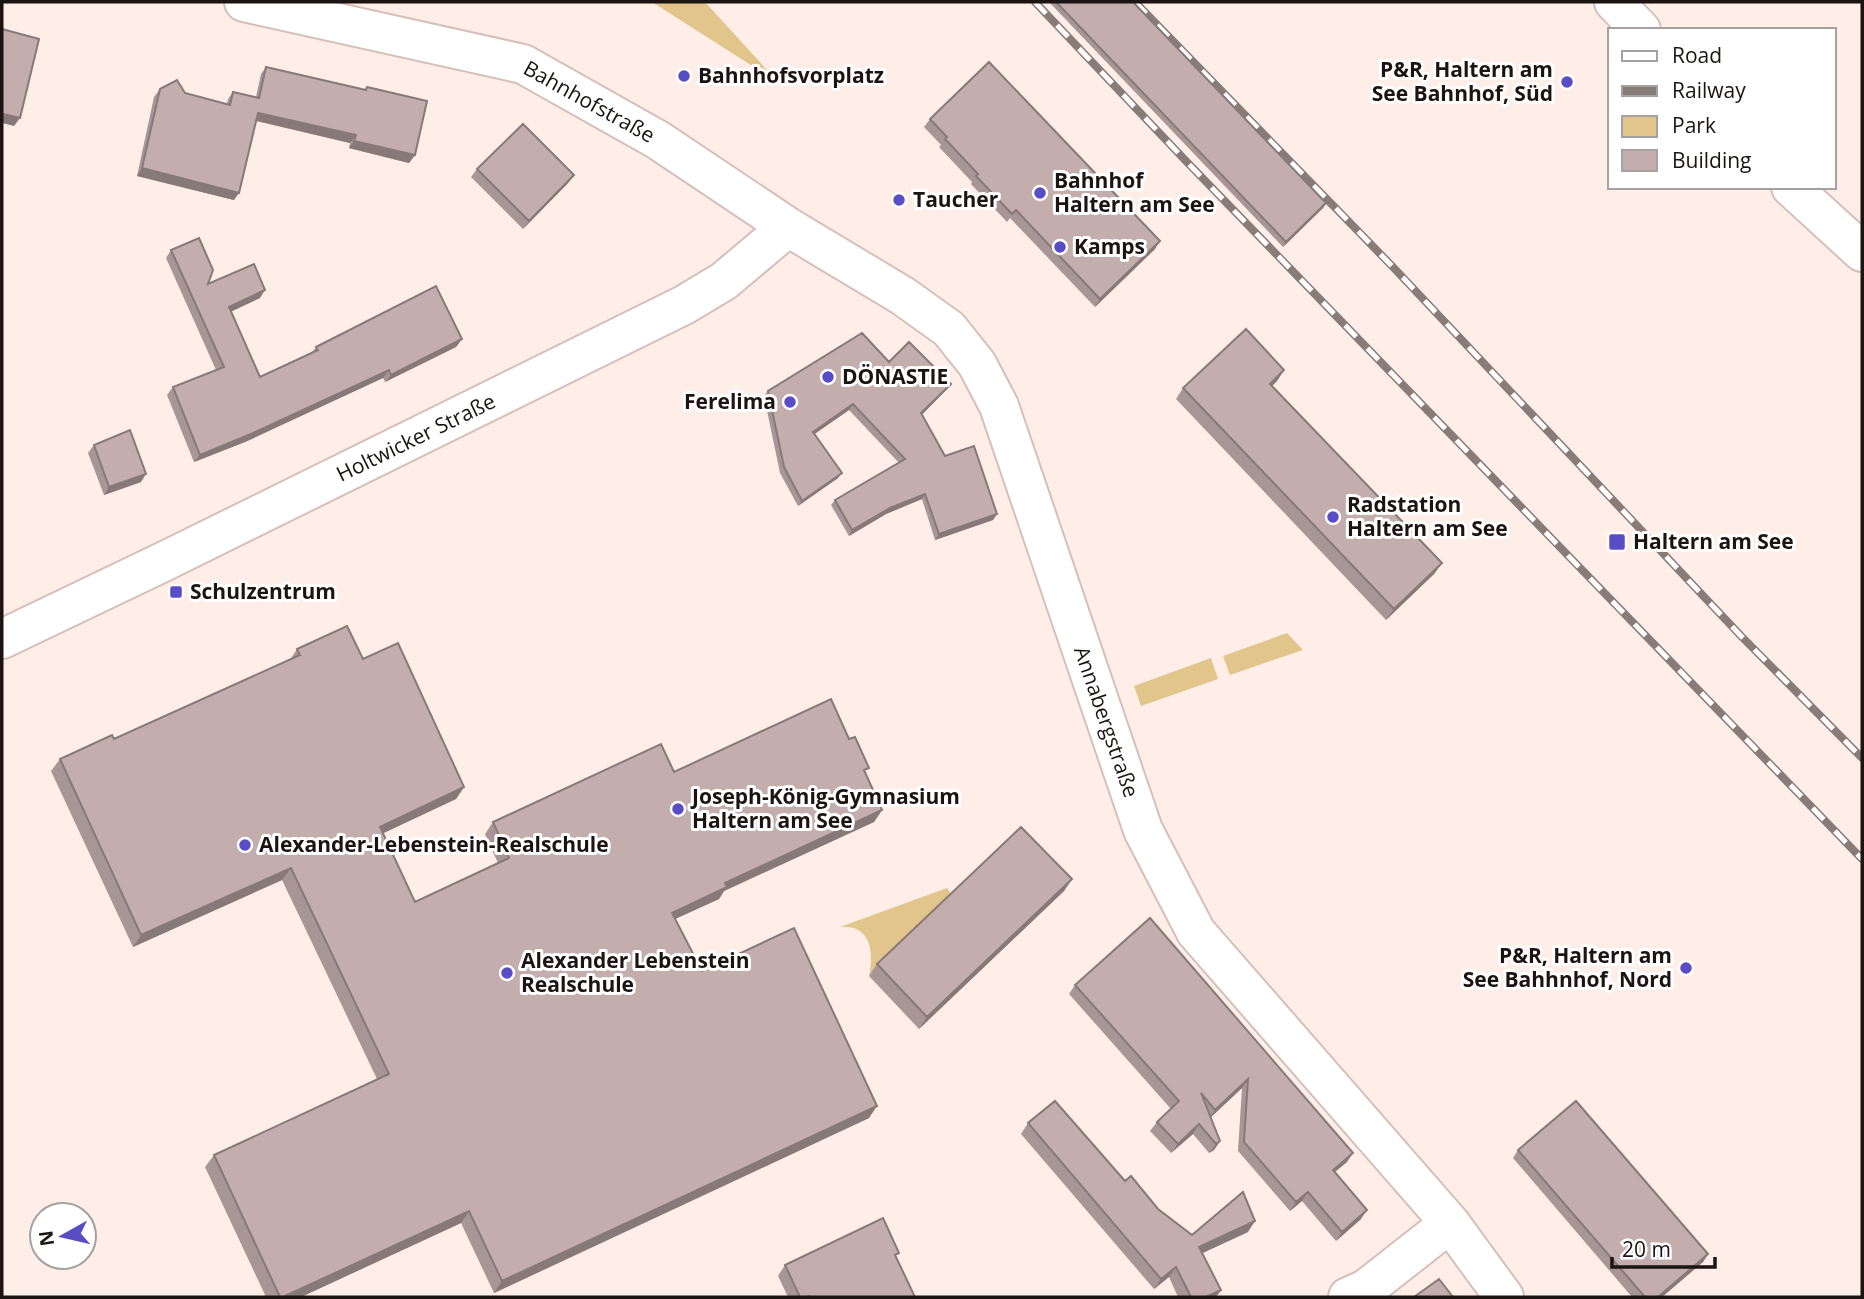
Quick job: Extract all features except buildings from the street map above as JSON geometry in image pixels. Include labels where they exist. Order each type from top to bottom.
[{"type":"street","name":"Bahnhofstraße","points":[[244,2],[523,64],[659,140],[788,227]]},
{"type":"street","points":[[1614,2],[1639,28]]},
{"type":"street","points":[[1793,189],[1862,252]]},
{"type":"street","name":"Holtwicker Straße","points":[[11,624],[165,561],[684,305],[724,281],[788,227]]},
{"type":"street","name":"Annabergstraße","points":[[788,227],[903,296],[940,322],[949,329],[977,364],[999,406],[1143,830],[1196,932],[1450,1223],[1504,1297]]},
{"type":"street","points":[[1348,1297],[1366,1289],[1450,1223]]},
{"type":"green space","points":[[652,2],[705,2],[779,83]]},
{"type":"green space","points":[[1287,633],[1303,650],[1230,675],[1223,656]]},
{"type":"green space","points":[[1211,658],[1218,679],[1141,706],[1134,686]]},
{"type":"green space","points":[[947,888],[953,896],[869,976],[871,958],[868,941],[858,930],[840,927]]},
{"type":"railway","points":[[1035,2],[1862,859]]},
{"type":"railway","points":[[1135,2],[1392,266],[1742,637],[1862,758]]},
{"type":"place","name":"Bahnhofsvorplatz","points":[[684,76]]},
{"type":"place","name":"P&R, Haltern am See Bahnhof, Süd","points":[[1567,82]]},
{"type":"place","name":"Bahnhof Haltern am See","points":[[1040,193]]},
{"type":"place","name":"Taucher","points":[[899,200]]},
{"type":"place","name":"Kamps","points":[[1060,247]]},
{"type":"place","name":"DÖNASTIE","points":[[828,377]]},
{"type":"place","name":"Ferelima","points":[[790,402]]},
{"type":"place","name":"Radstation Haltern am See","points":[[1333,517]]},
{"type":"place","name":"Haltern am See","points":[[1617,542]]},
{"type":"place","name":"Schulzentrum","points":[[176,592]]},
{"type":"place","name":"Joseph-König-Gymnasium Haltern am See","points":[[678,809]]},
{"type":"place","name":"Alexander-Lebenstein-Realschule","points":[[245,845]]},
{"type":"place","name":"P&R, Haltern am See Bahhnhof, Nord","points":[[1686,968]]},
{"type":"place","name":"Alexander Lebenstein Realschule","points":[[507,973]]}]
